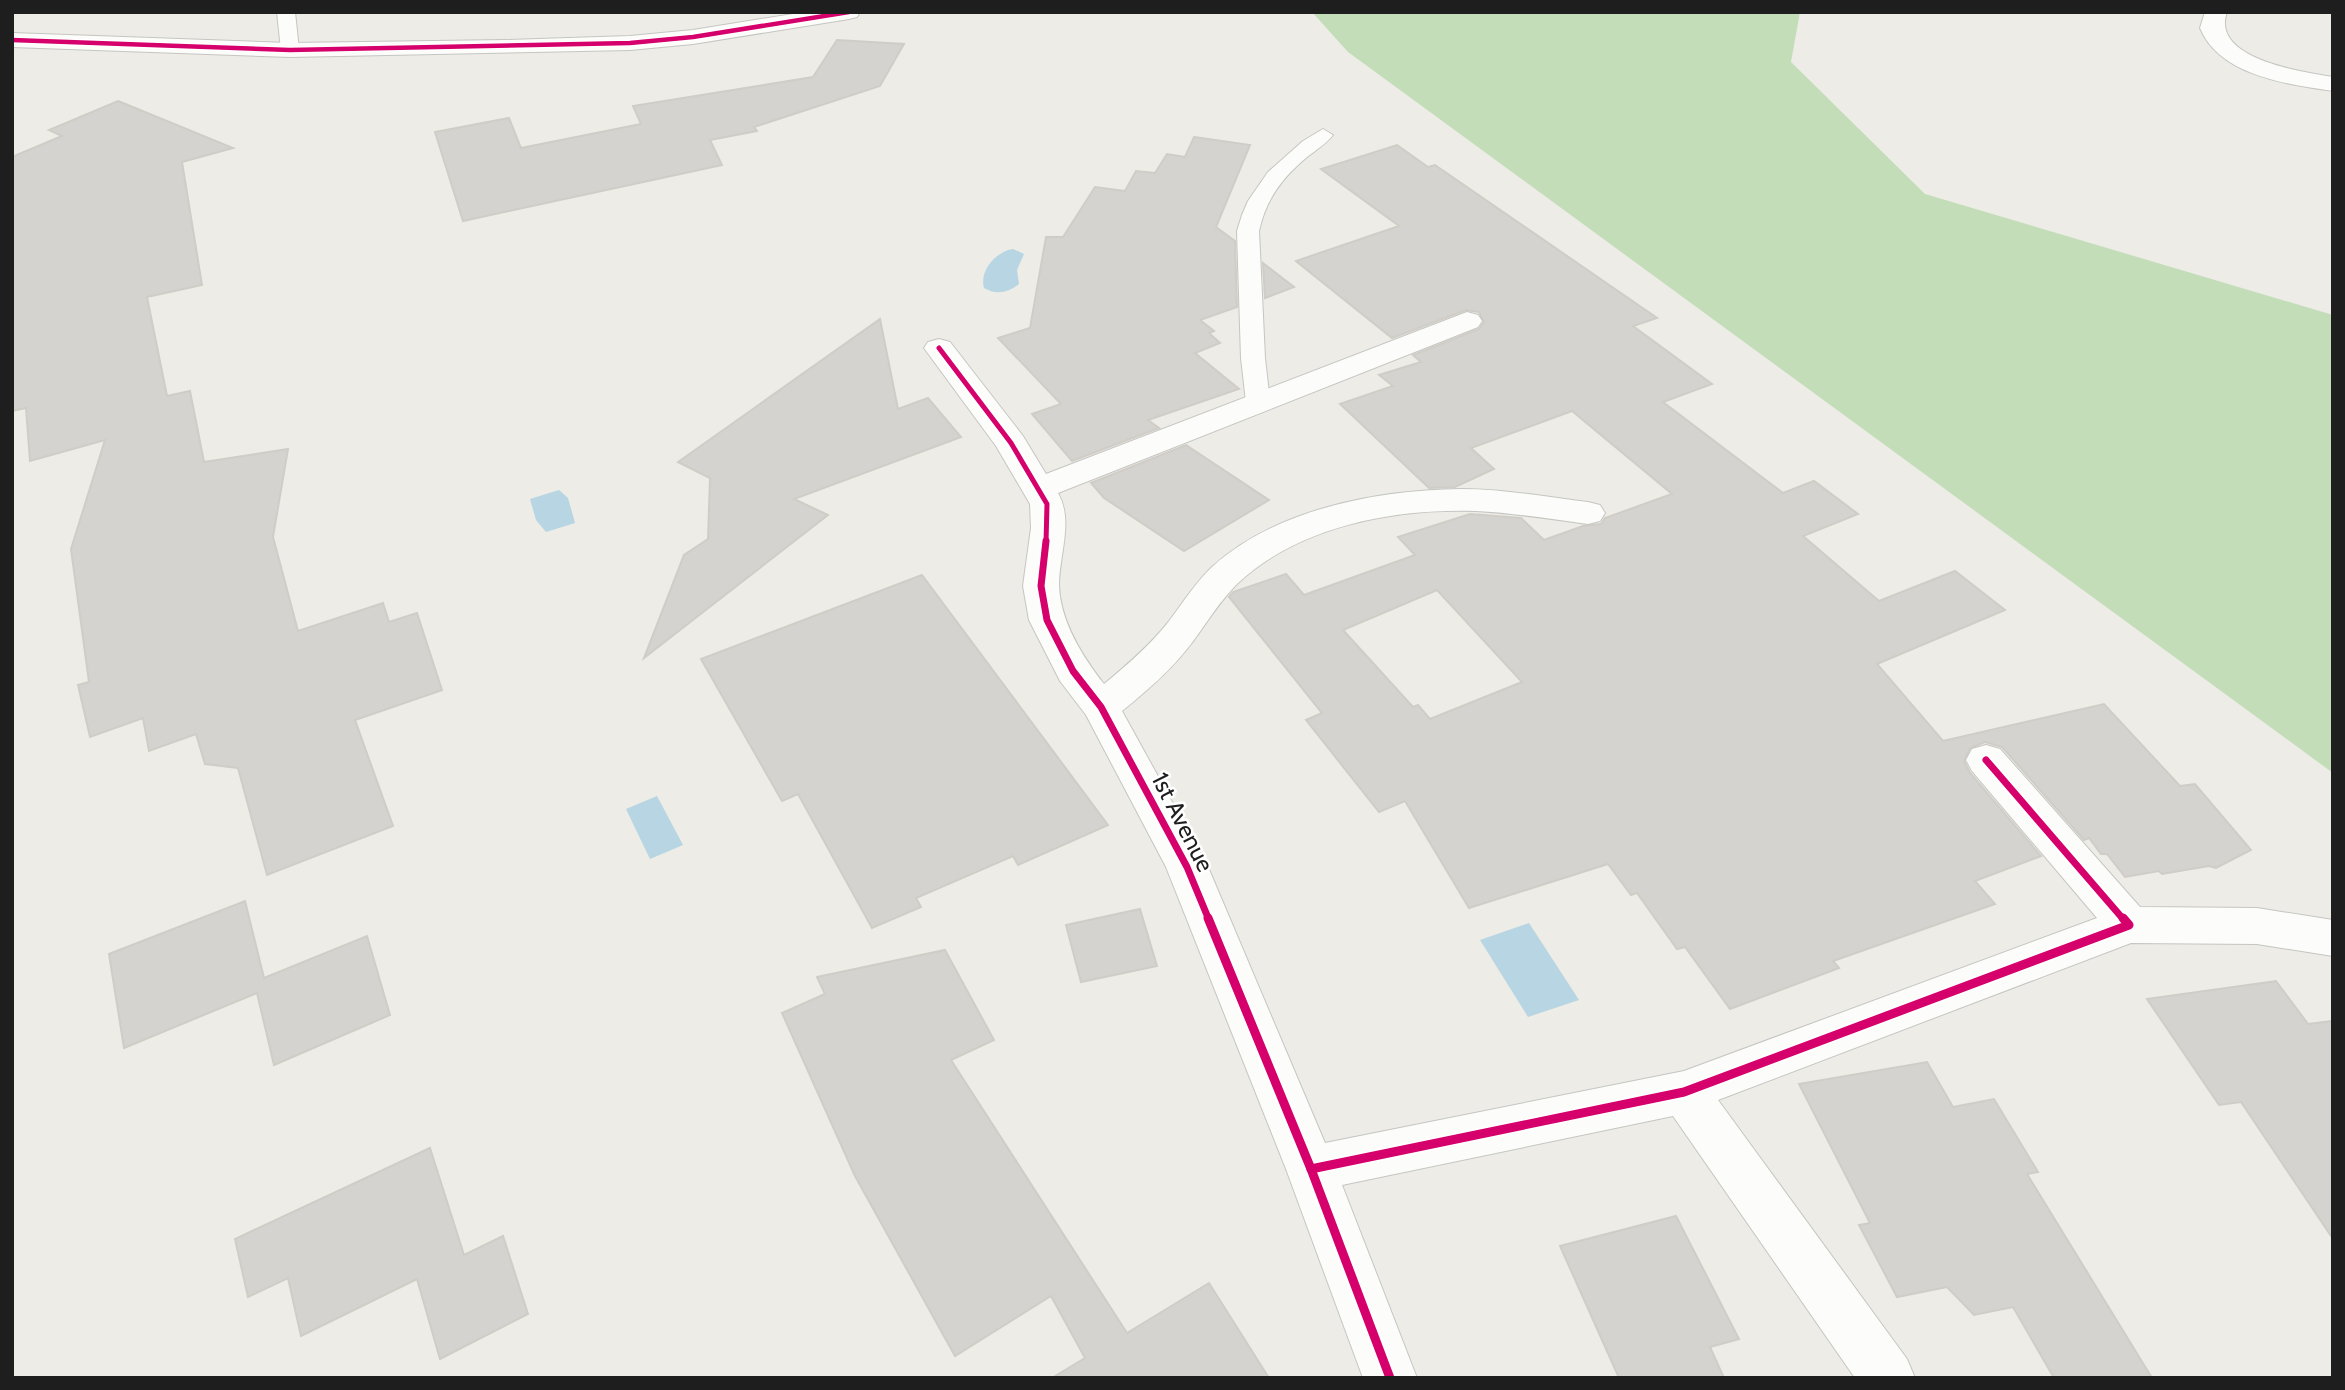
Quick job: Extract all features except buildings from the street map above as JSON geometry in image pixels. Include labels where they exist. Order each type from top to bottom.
[{"type":"street","points":[[2216,12],[2212,27],[2216,37],[2239,58],[2294,78],[2333,84]]},
{"type":"street","points":[[12,40],[290,50],[630,43],[753,29],[840,13]]},
{"type":"street","points":[[1040,488],[1467,321]]},
{"type":"street","name":"1st Avenue","points":[[939,348],[1011,443],[1040,488],[1047,504],[1048,528],[1041,586],[1047,620],[1073,671],[1101,707],[1187,867],[1311,1168],[1390,1378]]},
{"type":"street","points":[[1101,707],[1154,663],[1224,575],[1253,552],[1303,528],[1357,512],[1463,500],[1588,513]]},
{"type":"street","points":[[1986,760],[2129,925]]},
{"type":"street","points":[[1311,1168],[1684,1092],[2129,925],[2262,925],[2309,931],[2333,938]]},
{"type":"street","points":[[1684,1092],[1888,1378]]},
{"type":"lane","points":[[286,12],[290,50]]},
{"type":"lane","points":[[1258,402],[1253,358],[1248,231],[1251,212],[1260,193],[1274,175],[1323,135]]},
{"type":"green space","points":[[1312,12],[1800,12],[1791,62],[1925,194],[2333,315],[2333,773],[1348,52]]},
{"type":"water","points":[[1013,249],[1024,254],[1017,270],[1019,284],[1002,292],[984,288],[984,275],[991,262],[1001,253]]},
{"type":"water","points":[[559,490],[568,498],[575,523],[546,532],[536,520],[530,499]]},
{"type":"water","points":[[657,796],[683,845],[650,859],[626,809]]},
{"type":"water","points":[[1529,923],[1579,1000],[1528,1017],[1480,940]]},
{"type":"cycle path","points":[[12,40],[290,50],[630,43],[693,37],[849,12]]},
{"type":"cycle path","points":[[939,348],[1011,443],[1047,504],[1048,528],[1041,586],[1047,620],[1073,671],[1101,707],[1187,867],[1311,1169],[1390,1378]]},
{"type":"cycle path","points":[[1311,1169],[1684,1092],[2129,925],[1986,760]]}]
